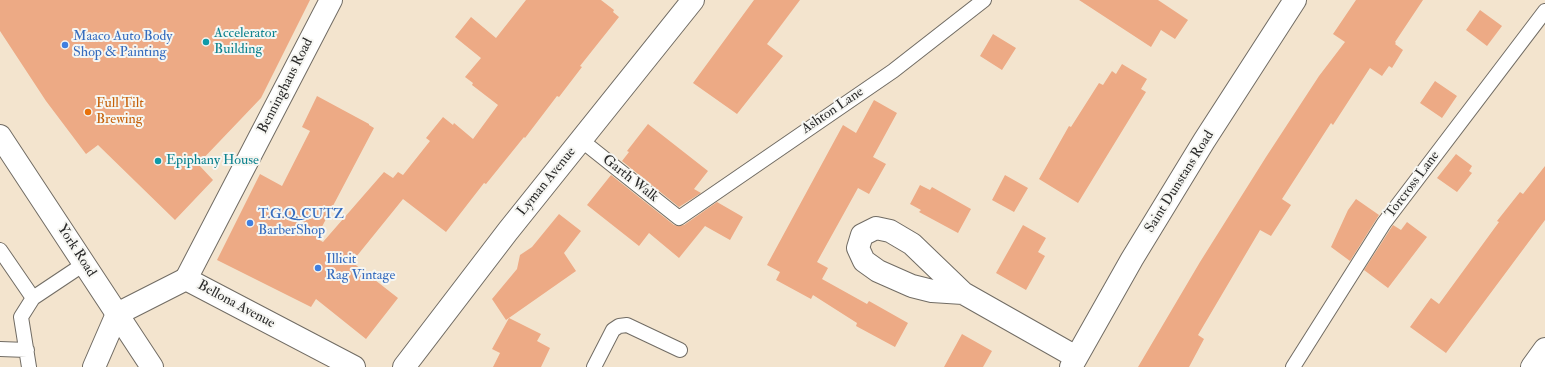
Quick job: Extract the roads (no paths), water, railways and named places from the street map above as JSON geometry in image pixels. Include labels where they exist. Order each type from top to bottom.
[{"type":"street","name":"Benninghaus Road","points":[[186,279],[331,0]]},
{"type":"street","name":"Lyman Avenue","points":[[404,367],[508,231],[693,0]]},
{"type":"street","name":"Saint Dunstans Road","points":[[1073,362],[1132,259],[1204,141],[1295,0]]},
{"type":"street","name":"York Road","points":[[2,142],[152,367]]},
{"type":"street","name":"Bellona Avenue","points":[[117,314],[186,279],[354,367]]},
{"type":"street","points":[[963,293],[1073,362]]},
{"type":"street","points":[[94,367],[117,314]]},
{"type":"street","points":[[1532,367],[1545,349]]},
{"type":"lane","name":"Ashton Lane","points":[[679,218],[893,71],[984,0]]},
{"type":"lane","name":"Torcross Lane","points":[[1293,367],[1384,222],[1545,11]]},
{"type":"lane","name":"Garth Walk","points":[[581,140],[679,218]]},
{"type":"lane","points":[[0,250],[33,298]]},
{"type":"lane","points":[[29,367],[21,317],[33,298],[84,264]]},
{"type":"lane","points":[[594,367],[613,330],[619,326],[627,325],[680,350]]},
{"type":"lane","points":[[0,349],[27,350]]},
{"type":"place","name":"Accelerator Building","points":[[206,42]]},
{"type":"place","name":"Maaco Auto Body Shop & Painting","points":[[65,45]]},
{"type":"place","name":"Full Tilt Brewing","points":[[88,112]]},
{"type":"place","name":"Epiphany House","points":[[158,161]]},
{"type":"place","name":"T.G.Q. CUTZ BarberShop","points":[[250,223]]},
{"type":"place","name":"Illicit Rag Vintage","points":[[318,268]]}]
